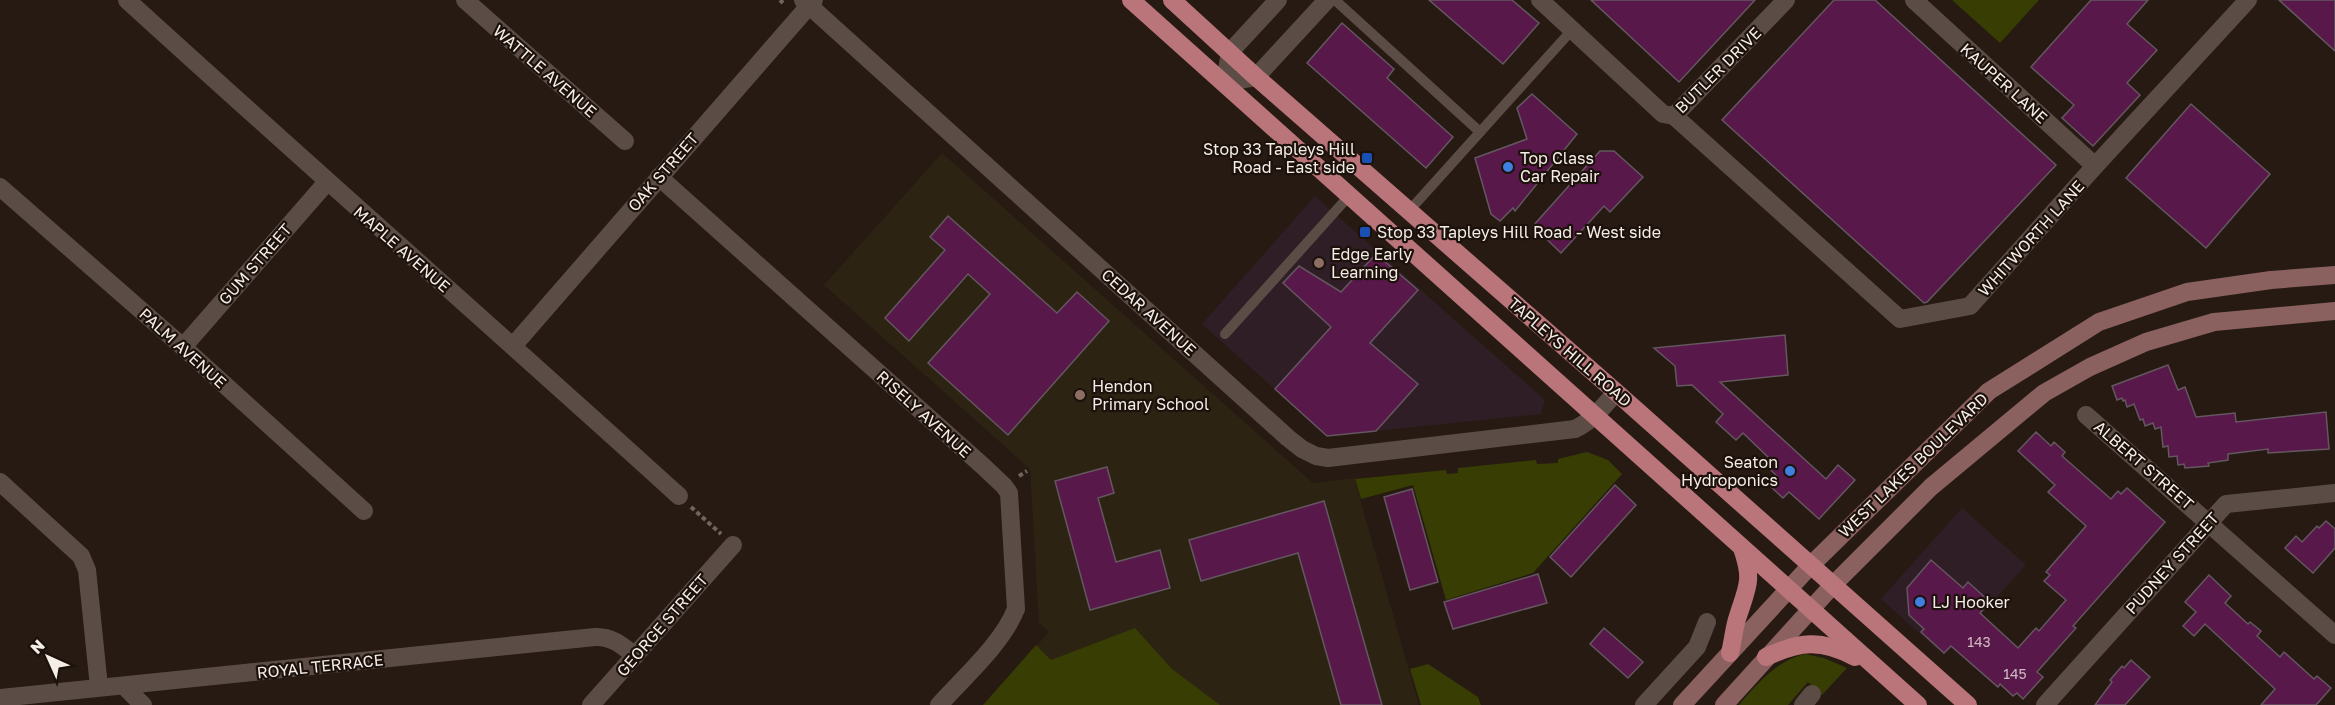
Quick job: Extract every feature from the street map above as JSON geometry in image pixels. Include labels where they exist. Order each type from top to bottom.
[{"type":"main road","name":"TAPLEYS HILL ROAD","points":[[1131,0],[1918,705]]},
{"type":"main road","name":"TAPLEYS HILL ROAD","points":[[1172,0],[1256,77],[1616,392],[1968,705]]},
{"type":"main road","name":"WEST LAKES BOULEVARD","points":[[1682,705],[1810,565],[1989,391],[2099,321],[2187,292],[2271,279],[2335,275]]},
{"type":"main road","name":"WEST LAKES BOULEVARD","points":[[1724,705],[1810,609],[1931,487],[2044,393],[2090,367],[2146,342],[2214,322],[2335,311]]},
{"type":"main road","points":[[1730,653],[1737,618],[1748,590],[1748,566],[1741,548]]},
{"type":"main road","points":[[1766,657],[1790,646],[1810,643],[1839,649],[1878,669]]},
{"type":"street","name":"MAPLE AVENUE","points":[[126,0],[679,496]]},
{"type":"street","name":"WATTLE AVENUE","points":[[465,0],[625,141]]},
{"type":"street","points":[[1278,0],[1230,52],[1225,83],[1256,77],[1328,0]]},
{"type":"street","name":"BUTLER DRIVE","points":[[1540,0],[1663,114],[1674,116],[1786,0]]},
{"type":"street","name":"KAUPER LANE","points":[[1914,0],[2095,166]]},
{"type":"street","name":"OAK STREET","points":[[513,346],[809,2]]},
{"type":"street","name":"CEDAR AVENUE","points":[[809,2],[1302,449],[1316,456],[1339,457],[1575,429],[1594,416],[1616,392]]},
{"type":"street","name":"WHITWORTH LANE","points":[[1674,116],[1900,319],[1970,306],[2243,2]]},
{"type":"street","name":"RISELY AVENUE","points":[[659,177],[984,467],[1009,493],[1016,609],[1010,624],[939,705]]},
{"type":"street","name":"GUM STREET","points":[[183,347],[327,182]]},
{"type":"street","name":"PALM AVENUE","points":[[0,187],[183,347],[364,511]]},
{"type":"street","name":"ALBERT STREET","points":[[2086,415],[2335,635]]},
{"type":"street","points":[[0,482],[81,556],[87,570],[99,687]]},
{"type":"street","name":"PUDNEY STREET","points":[[2045,705],[2226,504],[2335,493]]},
{"type":"street","name":"GEORGE STREET","points":[[591,705],[733,544]]},
{"type":"street","points":[[1644,705],[1697,646],[1707,622]]},
{"type":"street","name":"ROYAL TERRACE","points":[[0,698],[595,637],[604,637],[617,642],[635,656]]},
{"type":"street","points":[[124,686],[143,705]]},
{"type":"lane","points":[[1335,0],[1480,132]]},
{"type":"lane","points":[[1409,211],[1572,30]]},
{"type":"lane","points":[[1225,334],[1349,196]]},
{"type":"path","points":[[679,496],[733,544]]},
{"type":"shaded area","name":"Hendon Primary School","points":[[942,153],[1313,483],[1354,478],[1419,705],[983,705],[1049,632],[1039,623],[1030,469],[824,285]]},
{"type":"shaded area","points":[[1315,196],[1545,400],[1541,414],[1327,436],[1202,324]]},
{"type":"shaded area","points":[[1962,508],[2026,565],[1944,655],[1881,599]]},
{"type":"green space","points":[[1952,0],[2039,0],[2000,43]]},
{"type":"green space","points":[[1587,452],[1608,460],[1622,474],[1533,573],[1446,600],[1413,485],[1361,499],[1355,479],[1446,470],[1447,474],[1458,473],[1458,468],[1536,460],[1537,464],[1558,463],[1558,459]]},
{"type":"green space","points":[[1135,628],[1172,669],[1220,705],[983,705],[1036,645],[1051,660]]},
{"type":"green space","points":[[1805,654],[1824,658],[1847,668],[1822,695],[1808,682],[1788,705],[1739,705],[1760,681],[1777,667]]},
{"type":"green space","points":[[1428,664],[1478,697],[1481,705],[1421,705],[1410,669]]},
{"type":"building","points":[[1429,0],[1512,0],[1539,23],[1503,64]]},
{"type":"building","points":[[1591,0],[1755,0],[1679,82]]},
{"type":"building","points":[[1834,0],[1875,0],[2056,165],[1924,303],[1722,120]]},
{"type":"building","points":[[2091,0],[2148,0],[2127,24],[2157,50],[2127,83],[2140,95],[2093,146],[2062,118],[2074,105],[2031,67]]},
{"type":"building","points":[[2279,0],[2335,0],[2335,51]]},
{"type":"building","points":[[1342,23],[1394,69],[1387,78],[1453,137],[1426,168],[1307,63]]},
{"type":"building","points":[[1532,94],[1577,134],[1515,211],[1513,208],[1500,221],[1491,214],[1475,158],[1527,139],[1517,108]]},
{"type":"building","points":[[2191,104],[2270,174],[2206,248],[2126,178]]},
{"type":"building","points":[[1600,151],[1614,151],[1643,177],[1610,212],[1604,206],[1561,253],[1533,226]]},
{"type":"building","points":[[948,216],[1057,313],[1077,292],[1109,321],[1008,435],[928,363],[990,294],[968,274],[909,341],[885,318],[945,250],[930,237]]},
{"type":"building","points":[[1376,254],[1418,290],[1370,343],[1418,384],[1376,431],[1327,436],[1275,389],[1331,327],[1283,283],[1299,266],[1341,292]]},
{"type":"building","points":[[1785,335],[1788,375],[1720,382],[1826,479],[1838,465],[1855,480],[1819,519],[1789,492],[1783,498],[1769,485],[1777,476],[1764,464],[1769,458],[1743,433],[1736,440],[1716,422],[1723,414],[1692,385],[1677,386],[1675,366],[1654,348]]},
{"type":"building","points":[[2168,365],[2178,390],[2185,387],[2196,417],[2235,413],[2236,422],[2326,412],[2329,449],[2268,453],[2268,449],[2228,454],[2228,460],[2208,463],[2209,466],[2185,468],[2184,464],[2178,465],[2177,456],[2169,457],[2168,446],[2163,447],[2161,427],[2155,429],[2153,423],[2145,426],[2134,404],[2127,407],[2125,400],[2123,401],[2122,398],[2117,400],[2112,386]]},
{"type":"building","points":[[2036,432],[2051,446],[2054,442],[2065,452],[2062,456],[2111,499],[2118,491],[2121,494],[2127,488],[2165,522],[2073,626],[2076,628],[2037,672],[2043,677],[2023,699],[2017,693],[2013,696],[2000,684],[1998,687],[1951,646],[1944,653],[1921,632],[1924,629],[1909,615],[1907,588],[1931,560],[1963,588],[1968,582],[1990,602],[1980,613],[2018,648],[2036,628],[2039,631],[2066,600],[2044,581],[2050,575],[2046,572],[2086,526],[2048,492],[2055,485],[2018,451]]},
{"type":"building","points":[[1107,467],[1114,493],[1098,498],[1116,562],[1160,550],[1170,588],[1090,610],[1055,481]]},
{"type":"building","points":[[1615,485],[1636,505],[1571,577],[1550,557]]},
{"type":"building","points":[[1412,489],[1438,582],[1410,590],[1384,497]]},
{"type":"building","points":[[1324,501],[1382,705],[1341,705],[1298,553],[1201,581],[1189,540]]},
{"type":"building","points":[[2326,521],[2335,529],[2335,548],[2313,573],[2285,548],[2296,536],[2302,542],[2317,526],[2319,528]]},
{"type":"building","points":[[1538,574],[1547,603],[1453,629],[1444,602]]},
{"type":"building","points":[[2209,575],[2231,596],[2225,603],[2248,624],[2250,622],[2261,631],[2257,636],[2280,657],[2284,652],[2314,679],[2317,676],[2331,688],[2316,705],[2261,705],[2275,689],[2205,624],[2194,636],[2183,626],[2196,612],[2185,602]]},
{"type":"building","points":[[1604,628],[1643,662],[1628,678],[1590,644]]},
{"type":"building","points":[[2131,660],[2150,677],[2125,705],[2095,705],[2112,682],[2110,680],[2122,666],[2124,668]]},
{"type":"place","name":"Stop 33 Tapleys Hill Road - East side","points":[[1367,158]]},
{"type":"place","name":"Top Class Car Repair","points":[[1508,167]]},
{"type":"place","name":"Stop 33 Tapleys Hill Road - West side","points":[[1365,232]]},
{"type":"place","name":"Edge Early Learning","points":[[1319,263]]},
{"type":"place","name":"Hendon Primary School","points":[[1080,395]]},
{"type":"place","name":"Seaton Hydroponics","points":[[1790,471]]},
{"type":"place","name":"LJ Hooker","points":[[1920,602]]}]
